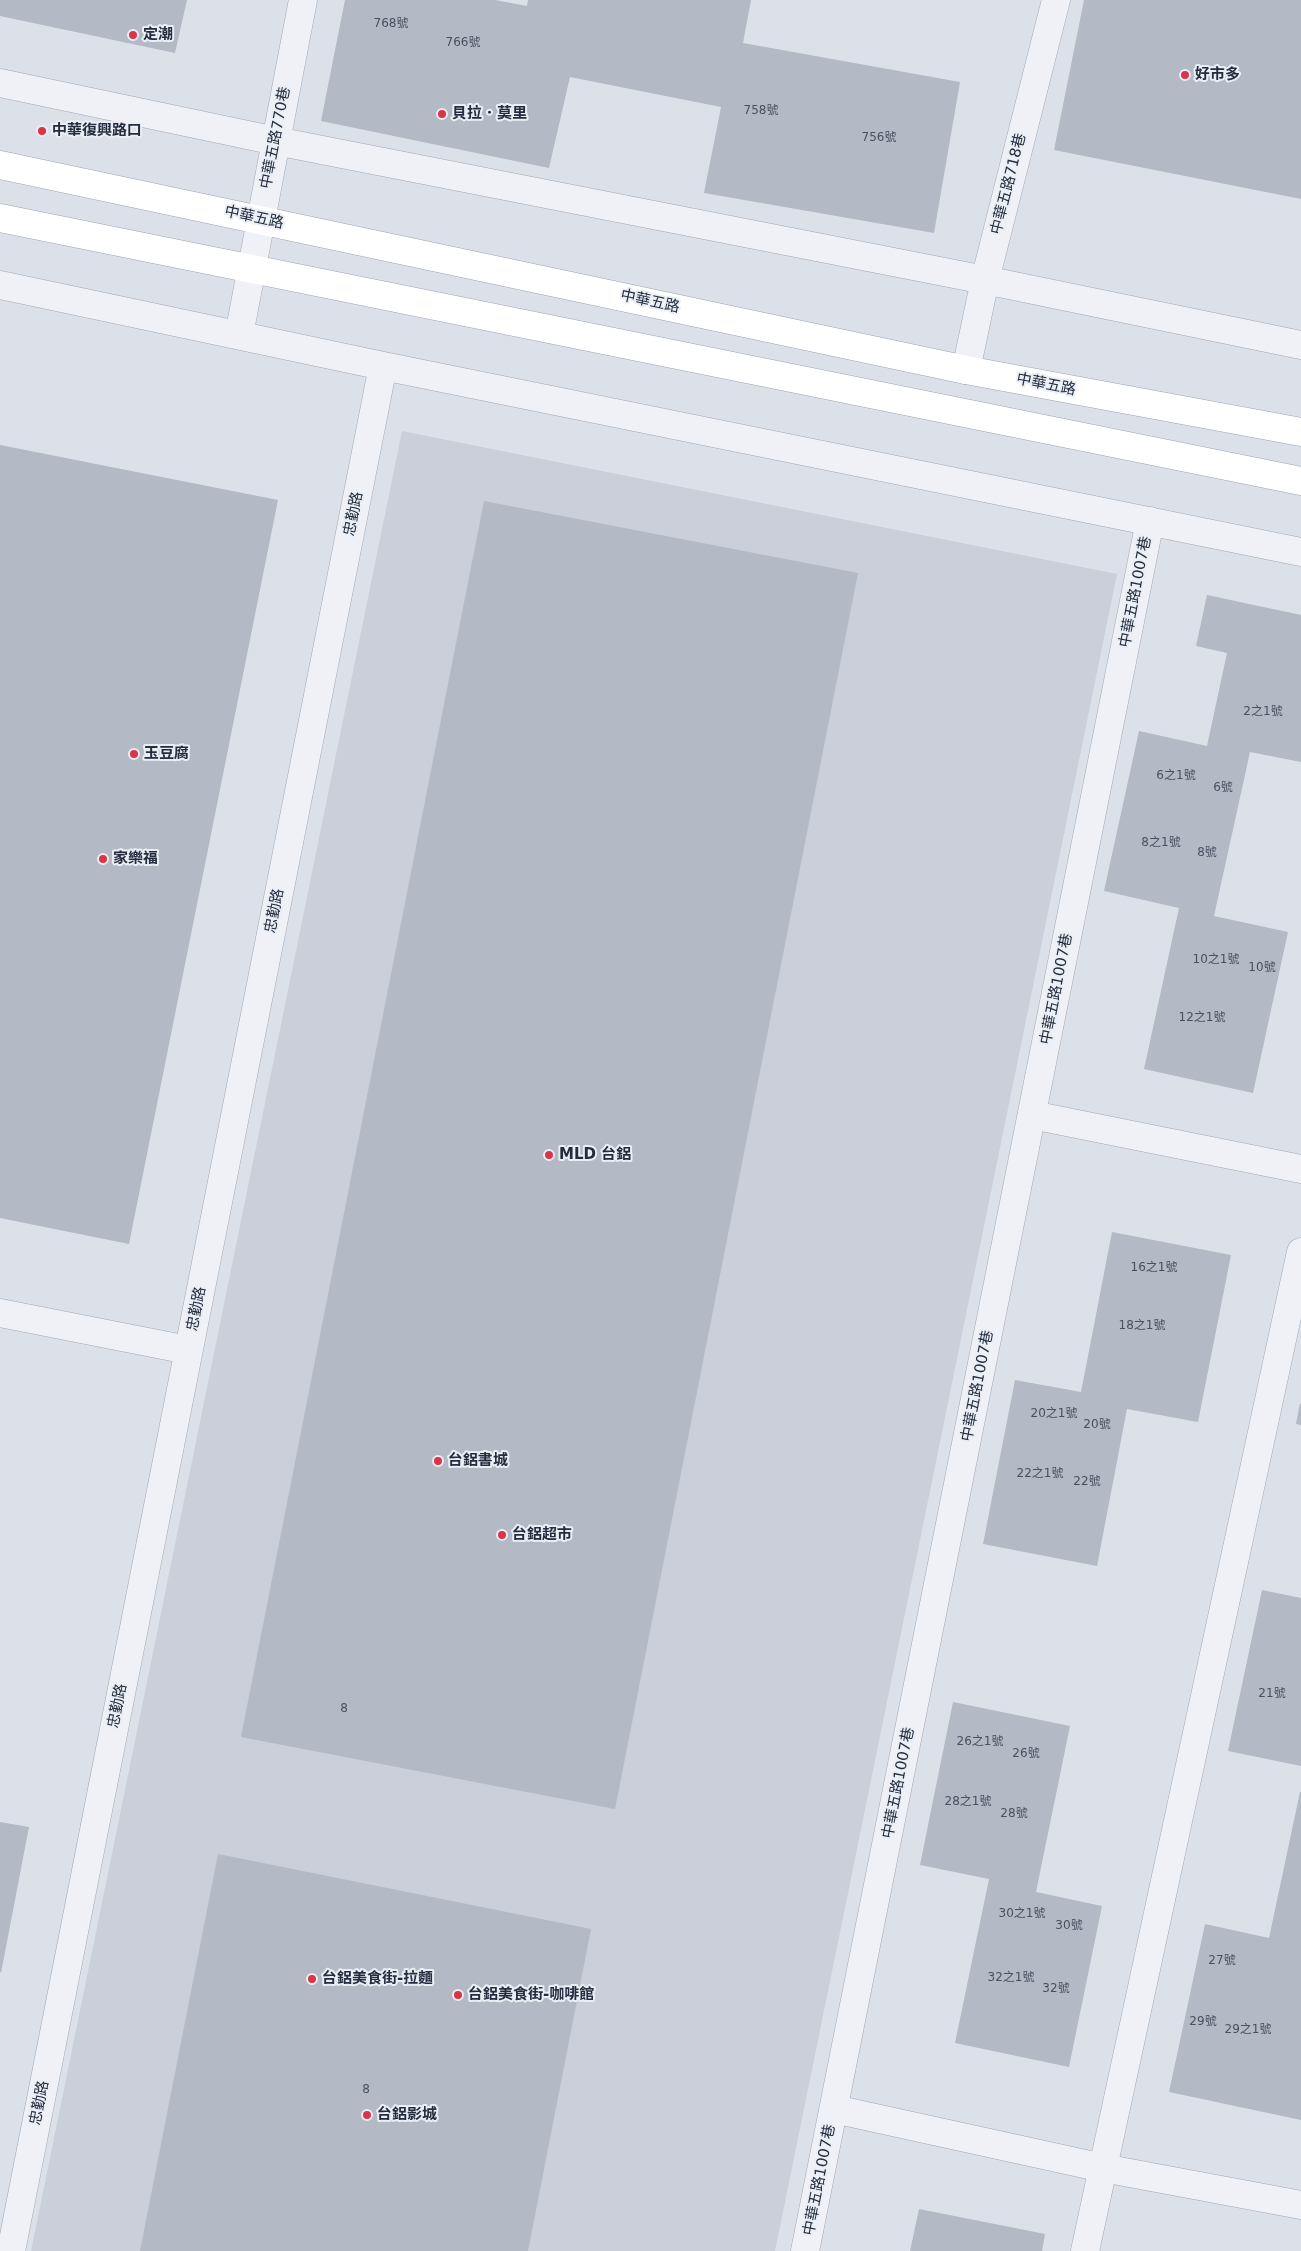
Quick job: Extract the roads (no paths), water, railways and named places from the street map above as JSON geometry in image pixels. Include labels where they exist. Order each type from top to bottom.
[{"type":"main road","name":"中華五路","points":[[0,165],[966,370],[1301,432]]},
{"type":"main road","points":[[0,218],[1301,481]]},
{"type":"street","name":"中華五路770巷","points":[[239,335],[303,0]]},
{"type":"street","name":"中華五路718巷","points":[[966,370],[985,280],[1056,0]]},
{"type":"street","points":[[0,83],[276,141],[985,280],[1301,345]]},
{"type":"street","points":[[0,284],[383,366],[1301,552]]},
{"type":"street","name":"忠勤路","points":[[11,2251],[383,366]]},
{"type":"street","name":"中華五路1007巷","points":[[805,2251],[1150,521]]},
{"type":"street","points":[[1032,1115],[1301,1169]]},
{"type":"street","points":[[1085,2251],[1301,1252]]},
{"type":"street","points":[[0,1313],[188,1350]]},
{"type":"street","points":[[834,2109],[1104,2168],[1301,2205]]},
{"type":"place","name":"定潮","points":[[133,35]]},
{"type":"place","name":"好市多","points":[[1185,75]]},
{"type":"place","name":"貝拉．莫里","points":[[442,114]]},
{"type":"place","name":"中華復興路口","points":[[42,131]]},
{"type":"place","name":"玉豆腐","points":[[134,754]]},
{"type":"place","name":"家樂福","points":[[103,859]]},
{"type":"place","name":"MLD 台鋁","points":[[549,1155]]},
{"type":"place","name":"台鋁書城","points":[[438,1461]]},
{"type":"place","name":"台鋁超市","points":[[502,1535]]},
{"type":"place","name":"台鋁美食街-拉麵","points":[[312,1979]]},
{"type":"place","name":"台鋁美食街-咖啡館","points":[[458,1995]]},
{"type":"place","name":"台鋁影城","points":[[367,2115]]}]
